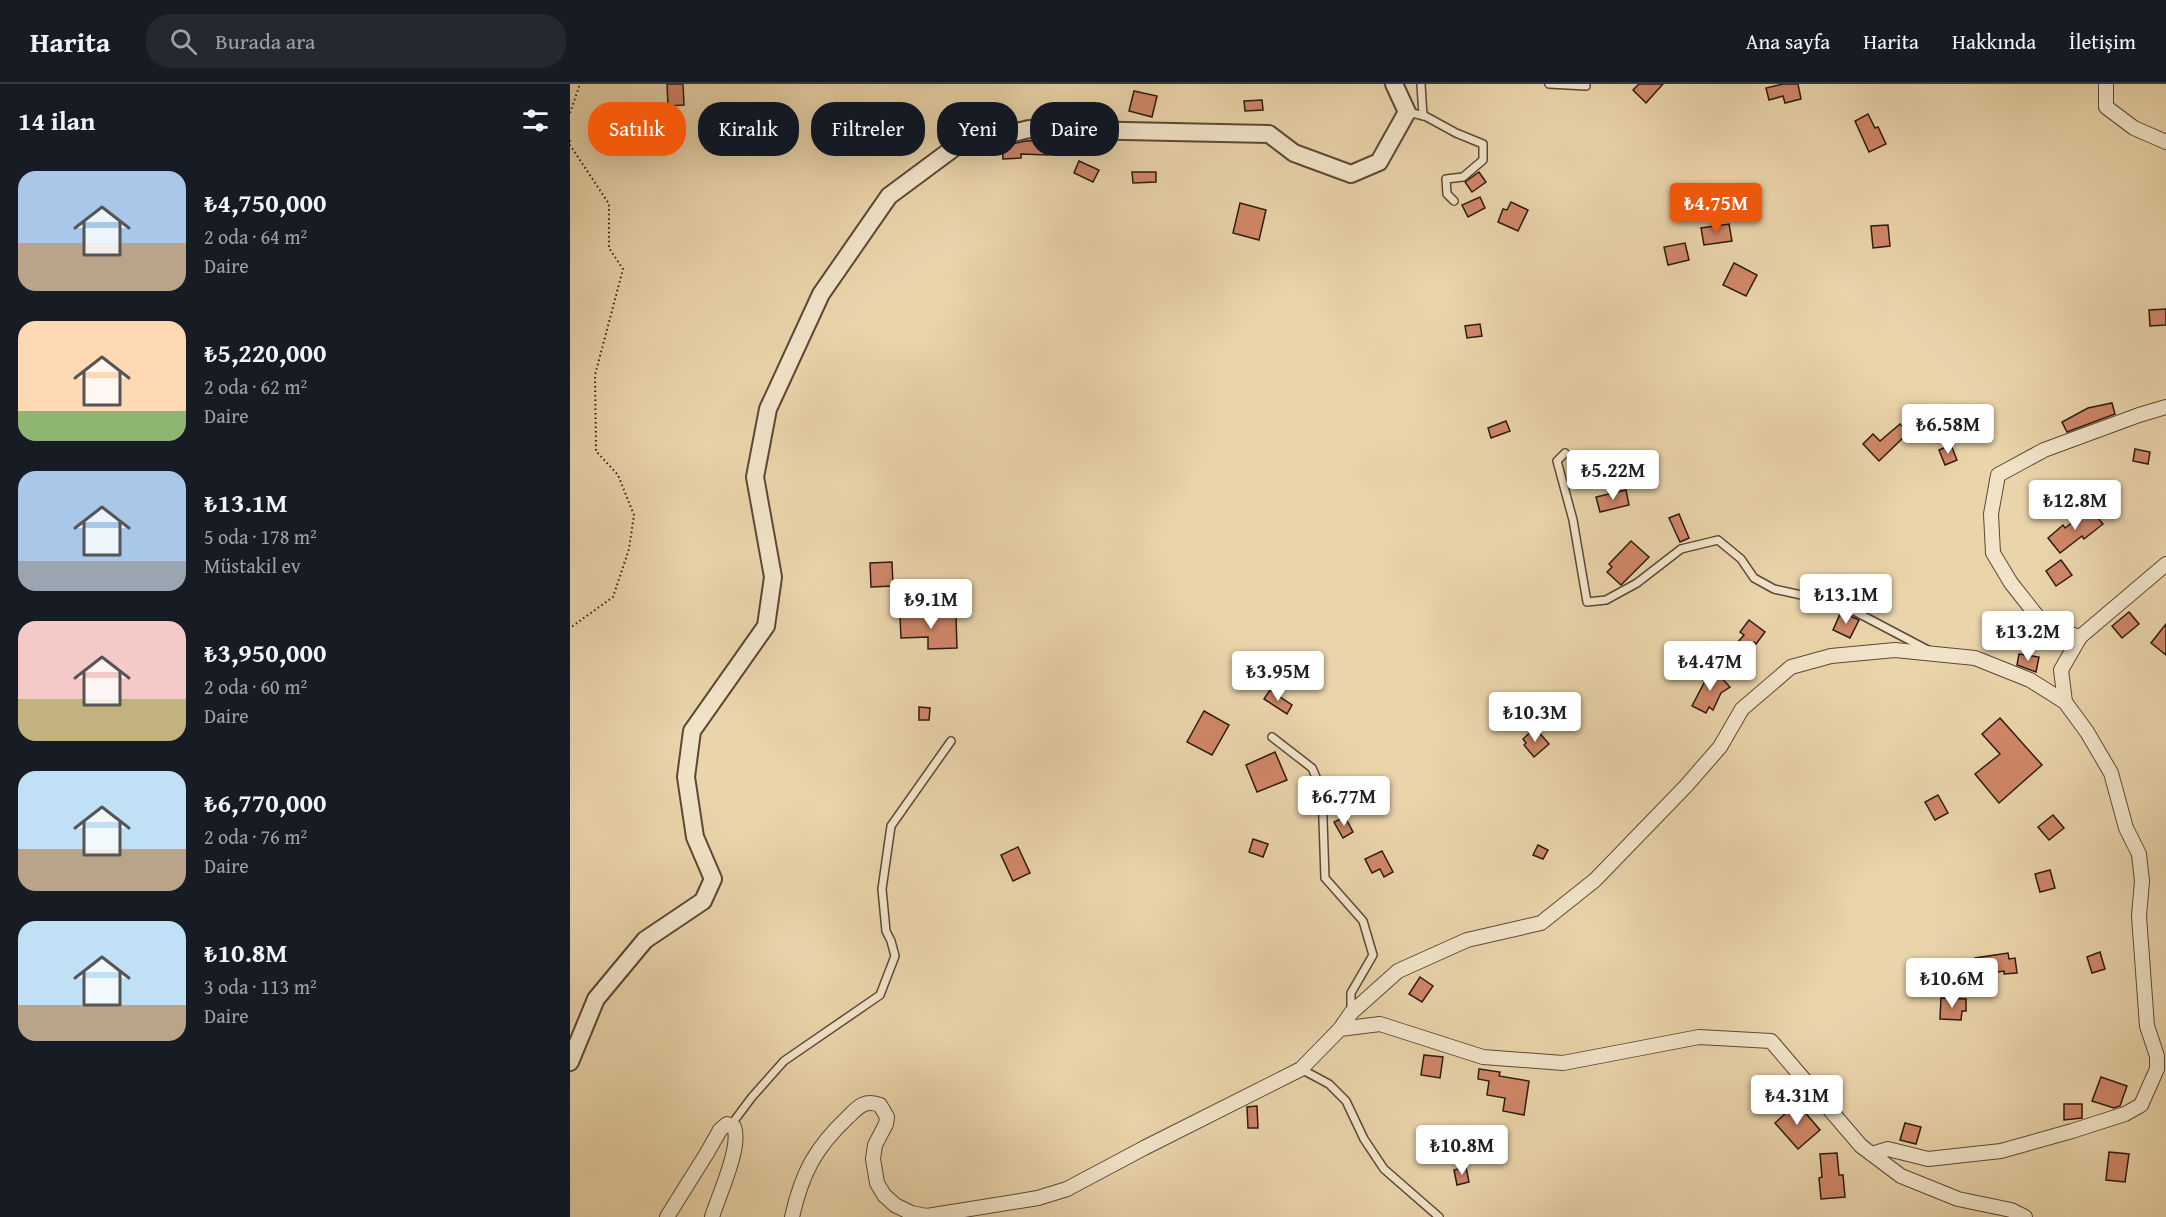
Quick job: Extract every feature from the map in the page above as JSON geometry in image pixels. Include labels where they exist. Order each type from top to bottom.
[{"type":"street","points":[[570,1062],[596,999],[645,940],[703,901],[713,879],[695,837],[686,777],[692,731],[766,626],[773,577],[755,477],[768,409],[821,294],[889,196],[955,147],[1029,129],[1269,134],[1294,153],[1350,174],[1379,162],[1415,114],[1394,84]]},
{"type":"street","points":[[2106,84],[2106,107],[2134,128],[2166,142]]},
{"type":"street","points":[[2080,637],[2045,626],[2011,584],[1993,553],[1991,514],[1998,475],[2044,450],[2166,407]]},
{"type":"street","points":[[2065,702],[2061,670],[2080,637],[2166,564]]},
{"type":"street","points":[[792,1217],[803,1178],[817,1151],[859,1106],[866,1102],[880,1105],[887,1117],[886,1124],[875,1145],[873,1159],[877,1183],[884,1195],[895,1205],[911,1213],[927,1216],[1038,1198],[1067,1189],[1301,1069],[1340,1029],[1351,1013],[1398,971],[1467,940],[1541,923],[1595,880],[1610,865],[1720,747],[1742,709],[1791,667],[1842,655],[1895,650],[1975,658],[2030,680],[2065,702],[2087,732],[2111,773],[2126,828],[2139,854],[2142,881],[2139,916],[2147,1026],[2162,1055],[2141,1105],[2125,1114],[2001,1151],[1928,1159],[1888,1149],[1872,1154]]},
{"type":"street","points":[[1340,1029],[1380,1024],[1483,1057],[1563,1063],[1699,1036],[1771,1041],[1861,1146],[1901,1176],[1959,1199],[2011,1210],[2025,1217]]},
{"type":"street","points":[[667,1217],[720,1130],[723,1126],[731,1125],[736,1132],[734,1152],[712,1217]]},
{"type":"lane","points":[[1421,84],[1415,114],[1456,134],[1484,144],[1483,160],[1463,177],[1446,179],[1447,194],[1454,201]]},
{"type":"lane","points":[[1549,84],[1586,86]]},
{"type":"lane","points":[[1565,453],[1557,461],[1573,520],[1587,602],[1606,600],[1637,583],[1681,549],[1718,540],[1741,559],[1754,578],[1774,589],[1824,600],[1854,611],[1935,654]]},
{"type":"lane","points":[[1272,737],[1312,768],[1319,783],[1322,791],[1325,878],[1363,921],[1373,955],[1351,993],[1351,1013]]},
{"type":"lane","points":[[731,1125],[784,1061],[880,995],[894,956],[891,940],[886,932],[882,889],[891,826],[951,741]]},
{"type":"lane","points":[[1301,1069],[1329,1084],[1346,1101],[1364,1139],[1384,1169],[1439,1217]]},
{"type":"path","points":[[570,112],[580,84]]},
{"type":"path","points":[[570,140],[570,145],[609,204],[609,248],[623,269],[595,375],[596,451],[618,475],[634,515],[630,549],[613,597],[570,628]]},
{"type":"building","points":[[667,84],[683,84],[684,102],[668,102]]},
{"type":"building","points":[[1639,84],[1663,84],[1646,103],[1633,90]]},
{"type":"building","points":[[1783,84],[1798,84],[1801,99],[1785,103],[1783,96],[1769,100],[1766,88]]},
{"type":"building","points":[[1134,91],[1157,96],[1152,117],[1129,111]]},
{"type":"building","points":[[1262,100],[1263,110],[1245,111],[1244,101]]},
{"type":"building","points":[[1868,114],[1875,128],[1878,127],[1886,144],[1869,152],[1855,121]]},
{"type":"building","points":[[1030,141],[1030,154],[1021,154],[1021,158],[1003,159],[1003,156],[1018,156],[1018,143]]},
{"type":"building","points":[[1079,161],[1099,170],[1093,182],[1074,173]]},
{"type":"building","points":[[1132,172],[1156,172],[1156,182],[1133,183]]},
{"type":"building","points":[[1479,172],[1486,182],[1472,192],[1465,182]]},
{"type":"building","points":[[1480,197],[1485,208],[1468,217],[1462,205]]},
{"type":"building","points":[[1511,202],[1528,210],[1518,231],[1498,222],[1503,209],[1507,210]]},
{"type":"building","points":[[1240,203],[1266,210],[1259,240],[1233,233]]},
{"type":"building","points":[[1729,224],[1732,241],[1704,245],[1701,228]]},
{"type":"building","points":[[1888,225],[1890,246],[1873,248],[1871,226]]},
{"type":"building","points":[[1685,243],[1689,260],[1668,265],[1664,247]]},
{"type":"building","points":[[1734,263],[1757,275],[1746,296],[1723,285]]},
{"type":"building","points":[[2166,309],[2166,325],[2150,326],[2149,310]]},
{"type":"building","points":[[1480,324],[1482,336],[1467,338],[1465,326]]},
{"type":"building","points":[[2112,403],[2115,414],[2067,432],[2062,422],[2088,408]]},
{"type":"building","points":[[1506,421],[1510,431],[1491,438],[1488,428]]},
{"type":"building","points":[[1900,424],[1908,433],[1879,461],[1863,444],[1873,434],[1880,441]]},
{"type":"building","points":[[1951,445],[1957,460],[1945,465],[1939,450]]},
{"type":"building","points":[[2135,449],[2150,452],[2148,464],[2133,461]]},
{"type":"building","points":[[1626,490],[1629,505],[1600,512],[1596,497]]},
{"type":"building","points":[[2090,509],[2103,524],[2084,539],[2082,536],[2060,553],[2048,538],[2063,525],[2065,528]]},
{"type":"building","points":[[1679,514],[1689,538],[1680,542],[1669,518]]},
{"type":"building","points":[[1631,541],[1649,557],[1621,585],[1607,572],[1612,567],[1609,564]]},
{"type":"building","points":[[2061,560],[2072,575],[2056,586],[2046,571]]},
{"type":"building","points":[[892,562],[893,586],[871,587],[870,563]]},
{"type":"building","points":[[1841,612],[1859,620],[1850,638],[1833,630]]},
{"type":"building","points":[[2129,612],[2139,624],[2122,638],[2112,626]]},
{"type":"building","points":[[900,617],[956,617],[957,648],[928,649],[928,637],[901,638]]},
{"type":"building","points":[[1749,620],[1765,632],[1756,644],[1754,642],[1746,651],[1737,643],[1744,635],[1740,632]]},
{"type":"building","points":[[2166,624],[2166,655],[2151,643]]},
{"type":"building","points":[[2019,654],[2039,657],[2036,672],[2017,665]]},
{"type":"building","points":[[1708,669],[1718,674],[1730,687],[1721,693],[1713,710],[1709,707],[1706,713],[1692,706],[1705,681],[1703,680]]},
{"type":"building","points":[[1270,690],[1292,705],[1287,714],[1264,699]]},
{"type":"building","points":[[919,707],[930,708],[929,720],[919,720]]},
{"type":"building","points":[[1204,711],[1229,725],[1212,755],[1187,742]]},
{"type":"building","points":[[2000,718],[2042,765],[1999,803],[1975,774],[2000,754],[1982,734]]},
{"type":"building","points":[[1535,728],[1549,744],[1534,757],[1524,745],[1526,743],[1523,739]]},
{"type":"building","points":[[1275,752],[1287,780],[1257,792],[1246,765]]},
{"type":"building","points":[[1938,795],[1948,813],[1935,820],[1925,802]]},
{"type":"building","points":[[2053,815],[2064,828],[2049,840],[2038,827]]},
{"type":"building","points":[[1345,817],[1353,832],[1343,838],[1334,822]]},
{"type":"building","points":[[1253,839],[1268,844],[1263,857],[1249,852]]},
{"type":"building","points":[[1538,845],[1548,850],[1543,859],[1533,855]]},
{"type":"building","points":[[1018,847],[1030,873],[1013,881],[1001,855]]},
{"type":"building","points":[[1382,851],[1393,872],[1384,877],[1380,869],[1372,873],[1365,859]]},
{"type":"building","points":[[2050,870],[2055,888],[2040,892],[2035,874]]},
{"type":"building","points":[[2100,952],[2105,969],[2092,973],[2087,957]]},
{"type":"building","points":[[2008,953],[2009,959],[2015,958],[2017,973],[2004,974],[2004,971],[1978,975],[1975,958]]},
{"type":"building","points":[[1420,977],[1433,986],[1422,1002],[1409,994]]},
{"type":"building","points":[[1941,998],[1966,999],[1966,1011],[1962,1011],[1961,1020],[1940,1019]]},
{"type":"building","points":[[1424,1055],[1443,1057],[1440,1078],[1421,1075]]},
{"type":"building","points":[[1479,1069],[1500,1072],[1499,1076],[1529,1081],[1524,1115],[1503,1111],[1505,1098],[1487,1095],[1489,1081],[1478,1079]]},
{"type":"building","points":[[2101,1077],[2127,1086],[2120,1106],[2114,1108],[2092,1101]]},
{"type":"building","points":[[1797,1103],[1820,1130],[1798,1149],[1775,1123]]},
{"type":"building","points":[[2064,1104],[2082,1104],[2082,1118],[2064,1120]]},
{"type":"building","points":[[1257,1106],[1258,1128],[1248,1128],[1247,1107]]},
{"type":"building","points":[[1905,1123],[1921,1127],[1916,1144],[1900,1140]]},
{"type":"building","points":[[2109,1152],[2129,1154],[2125,1182],[2106,1180]]},
{"type":"building","points":[[1837,1153],[1839,1175],[1843,1175],[1845,1197],[1821,1199],[1820,1154]]},
{"type":"building","points":[[1466,1167],[1469,1182],[1457,1185],[1454,1170]]}]
